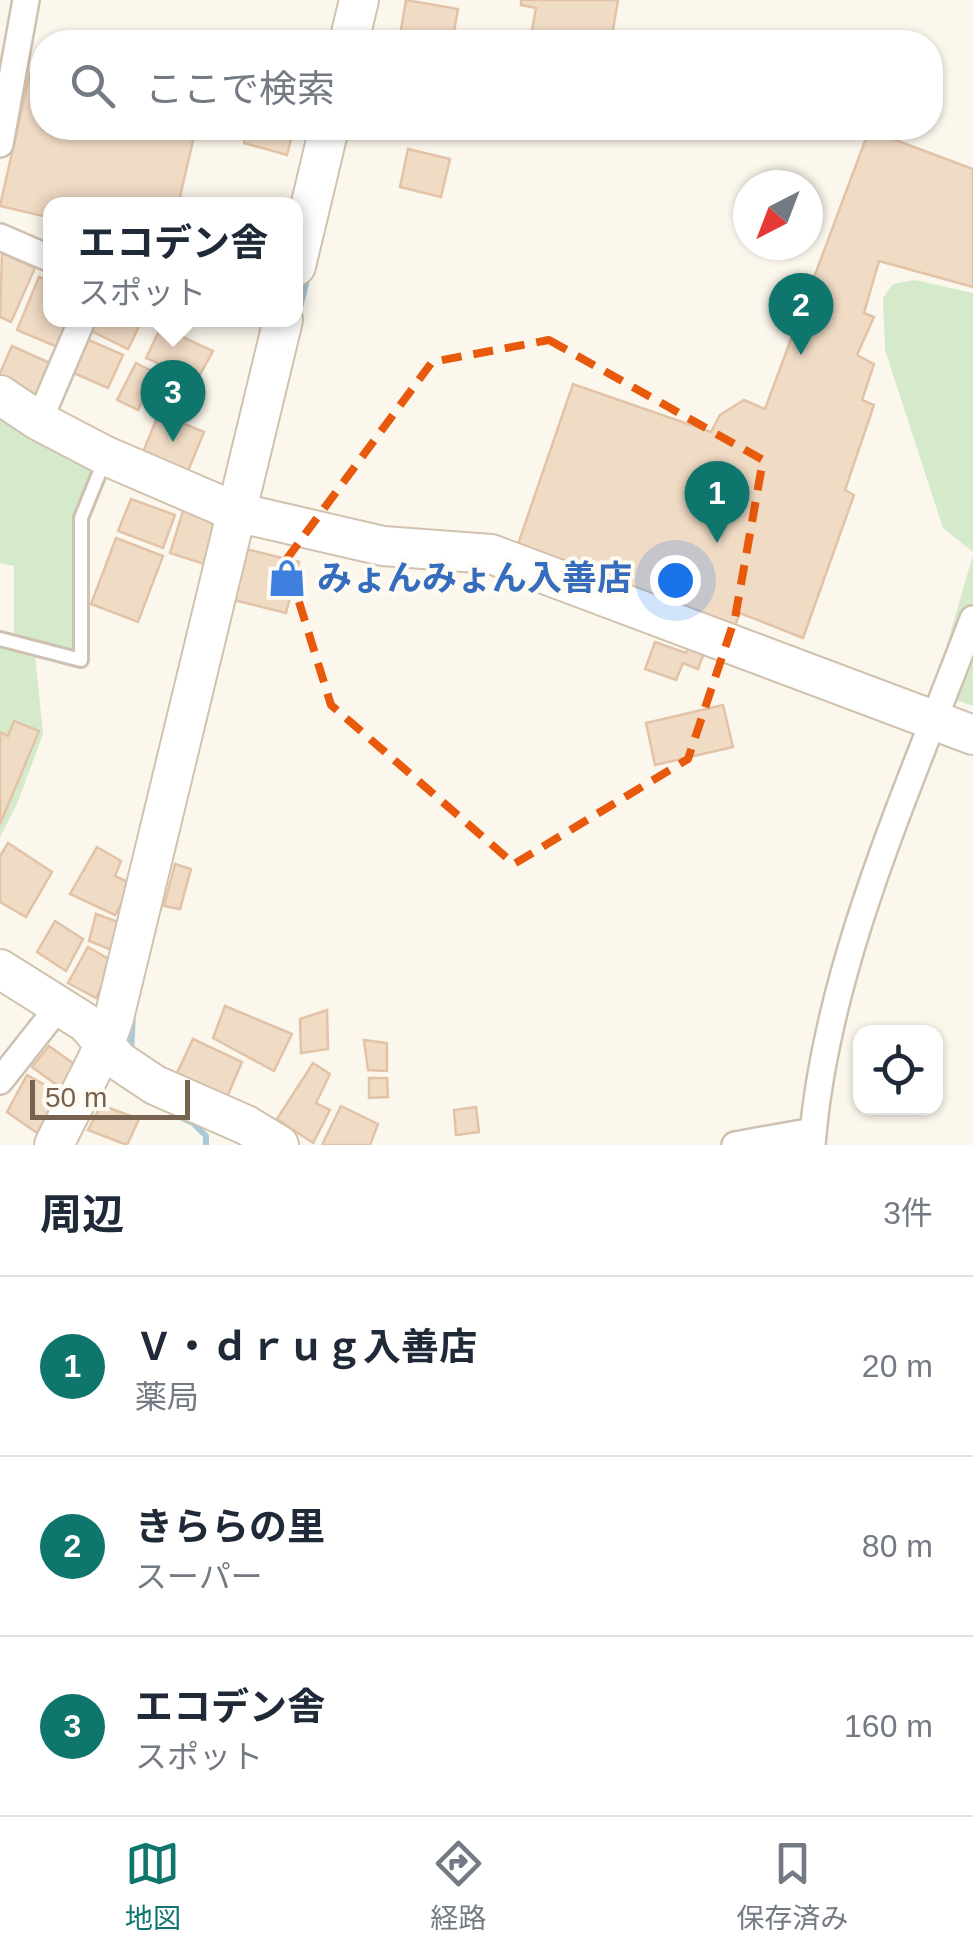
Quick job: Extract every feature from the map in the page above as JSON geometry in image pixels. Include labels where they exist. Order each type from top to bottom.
[{"type":"street","points":[[0,144],[26,0]]},
{"type":"street","points":[[352,30],[360,0]]},
{"type":"street","points":[[303,237],[326,140]]},
{"type":"street","points":[[0,237],[43,256]]},
{"type":"street","points":[[39,421],[79,327]]},
{"type":"street","points":[[54,1145],[90,1067],[105,1046],[281,327]]},
{"type":"street","points":[[0,395],[39,421],[106,456],[236,512],[383,546],[491,554],[973,734]]},
{"type":"street","points":[[735,1145],[813,1138],[817,1088],[852,944],[973,619]]},
{"type":"street","points":[[0,969],[86,1023],[119,1061],[154,1085],[246,1125],[279,1145]]},
{"type":"street","points":[[0,1081],[60,1005]]},
{"type":"lane","points":[[0,639],[81,660],[80,518],[106,456]]},
{"type":"highlighted area","points":[[549,340],[763,460],[735,618],[688,759],[514,864],[331,705],[286,560],[432,362]]},
{"type":"green space","points":[[915,280],[973,293],[973,552],[943,528],[885,350],[883,298],[893,284]]},
{"type":"green space","points":[[0,405],[97,460],[74,514],[75,650],[14,636],[14,566],[0,563]]},
{"type":"green space","points":[[973,555],[973,706],[933,692]]},
{"type":"green space","points":[[0,647],[35,656],[43,734],[0,837]]},
{"type":"building","points":[[406,0],[458,9],[454,30],[401,30]]},
{"type":"building","points":[[521,0],[618,0],[613,30],[532,30],[536,8],[521,5]]},
{"type":"building","points":[[30,73],[30,140],[193,140],[180,197],[43,197],[43,216],[0,206]]},
{"type":"building","points":[[245,140],[291,140],[287,155],[244,143]]},
{"type":"building","points":[[865,140],[896,140],[973,169],[973,287],[879,261],[864,313],[874,317],[857,355],[874,364],[862,400],[874,405],[845,490],[854,495],[803,638],[740,613],[731,635],[514,556],[573,384],[711,432],[720,415],[744,400],[765,409]]},
{"type":"building","points":[[408,149],[450,159],[441,197],[400,187]]},
{"type":"building","points":[[2,253],[35,268],[11,322],[0,317]]},
{"type":"building","points":[[39,277],[43,279],[43,327],[69,327],[60,348],[17,330]]},
{"type":"building","points":[[88,327],[139,327],[128,349]]},
{"type":"building","points":[[161,327],[213,351],[197,380],[146,358]]},
{"type":"building","points":[[82,337],[123,355],[108,388],[67,370]]},
{"type":"building","points":[[12,346],[52,364],[35,403],[0,388],[0,373]]},
{"type":"building","points":[[136,363],[156,373],[138,410],[117,400]]},
{"type":"building","points":[[159,413],[204,432],[188,471],[143,452]]},
{"type":"building","points":[[131,499],[175,515],[163,548],[118,531]]},
{"type":"building","points":[[184,508],[218,518],[204,564],[170,553]]},
{"type":"building","points":[[116,538],[163,556],[138,622],[91,604]]},
{"type":"building","points":[[246,549],[299,562],[286,613],[234,600]]},
{"type":"building","points":[[655,642],[686,653],[690,644],[705,650],[698,669],[683,663],[676,680],[645,669]]},
{"type":"building","points":[[723,705],[733,747],[655,765],[646,723]]},
{"type":"building","points":[[14,721],[39,731],[0,824],[0,732],[8,736]]},
{"type":"building","points":[[8,843],[52,872],[26,917],[0,902],[0,856]]},
{"type":"building","points":[[97,847],[121,861],[115,876],[132,884],[115,915],[70,894]]},
{"type":"building","points":[[175,864],[191,869],[180,909],[164,906]]},
{"type":"building","points":[[96,914],[121,923],[112,950],[89,941]]},
{"type":"building","points":[[55,921],[83,939],[66,971],[37,952]]},
{"type":"building","points":[[88,947],[114,962],[96,998],[68,983]]},
{"type":"building","points":[[225,1006],[292,1034],[274,1071],[213,1038]]},
{"type":"building","points":[[327,1010],[328,1049],[301,1053],[300,1019]]},
{"type":"building","points":[[193,1039],[242,1062],[227,1097],[177,1073]]},
{"type":"building","points":[[364,1040],[387,1043],[387,1071],[368,1070]]},
{"type":"building","points":[[49,1046],[77,1066],[61,1088],[32,1067]]},
{"type":"building","points":[[313,1063],[330,1074],[316,1103],[330,1110],[313,1143],[277,1119]]},
{"type":"building","points":[[27,1075],[59,1093],[37,1133],[7,1112]]},
{"type":"building","points":[[369,1078],[387,1078],[388,1097],[369,1098]]},
{"type":"building","points":[[101,1105],[139,1119],[127,1145],[88,1130]]},
{"type":"building","points":[[341,1106],[378,1124],[370,1145],[322,1145]]},
{"type":"building","points":[[476,1107],[479,1132],[456,1135],[454,1110]]},
{"type":"waterway","points":[[303,296],[308,275]]},
{"type":"waterway","points":[[131,1052],[133,1014]]},
{"type":"waterway","points":[[172,1113],[193,1123],[206,1136],[206,1145]]},
{"type":"place","name":"きららの里","points":[[801,355]]},
{"type":"place","name":"エコデン舎","points":[[173,442]]},
{"type":"place","name":"Ｖ・ｄｒｕｇ入善店","points":[[717,543]]},
{"type":"place","name":"みょんみょん入善店","points":[[287,578]]}]
